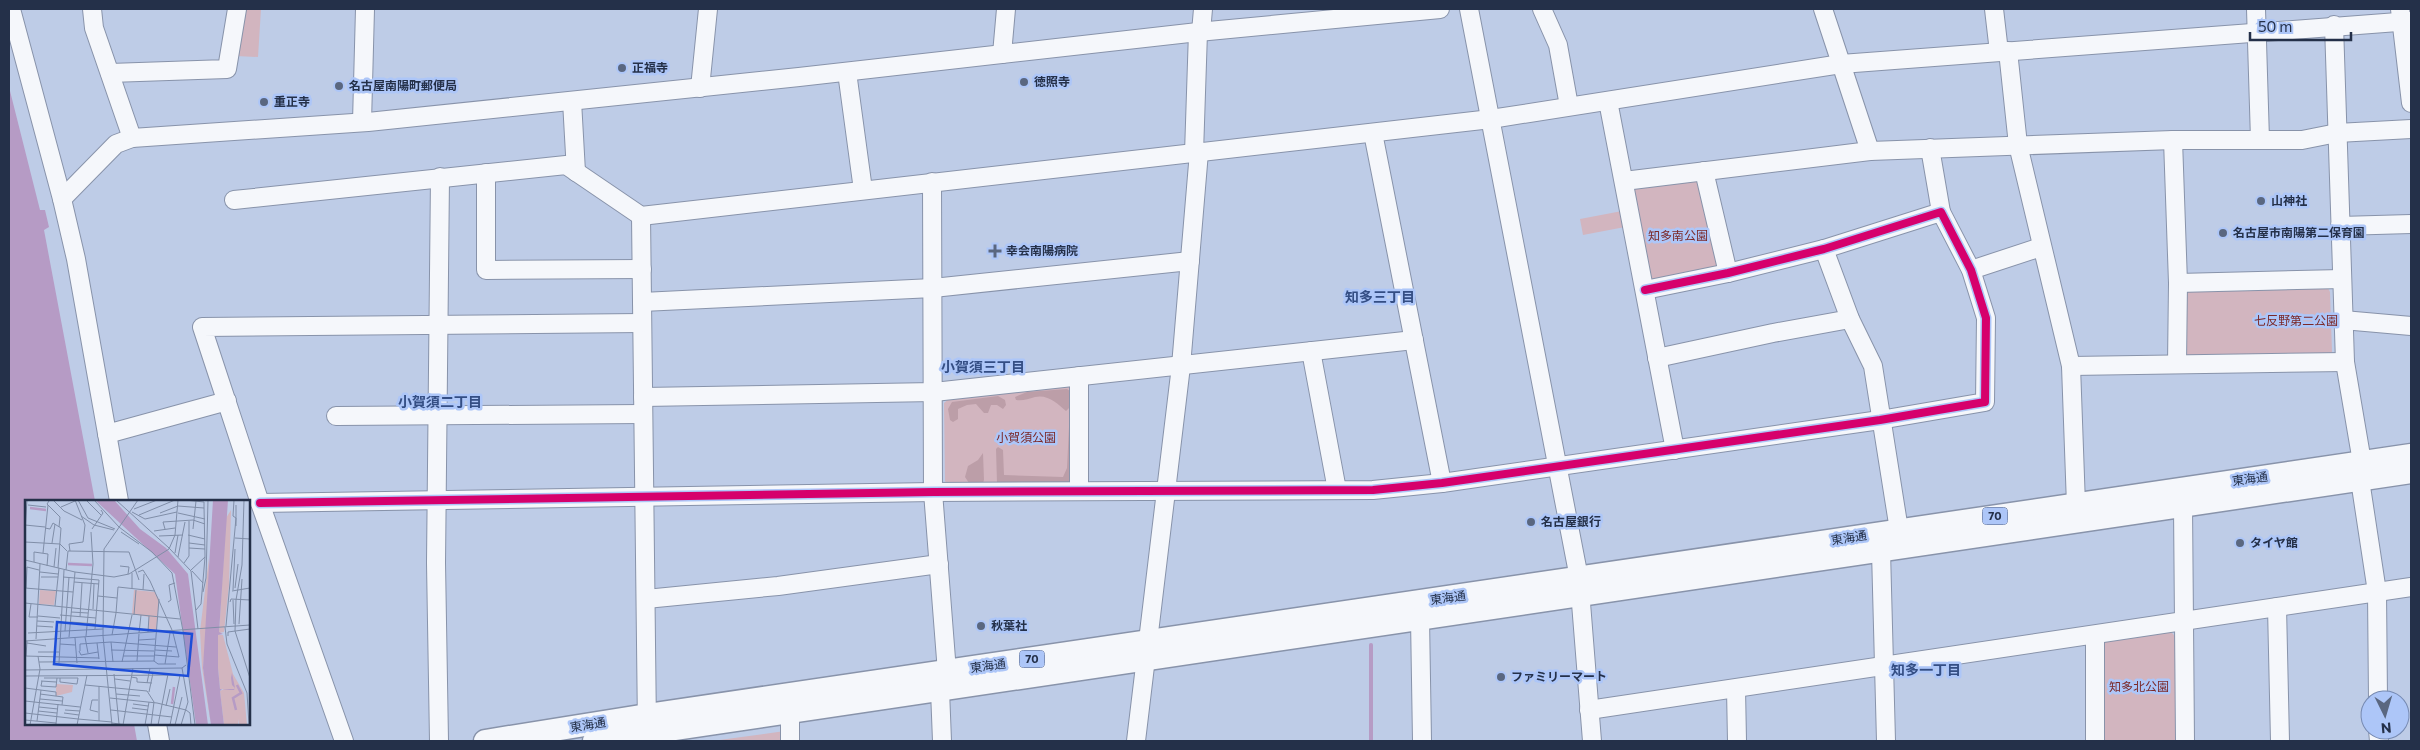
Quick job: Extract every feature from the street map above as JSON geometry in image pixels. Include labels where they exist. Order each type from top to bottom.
[{"type":"main road","name":"東海通","points":[[594,741],[647,730],[943,681],[1147,650],[1579,587],[1881,551],[2183,506],[2361,471],[2411,455]]},
{"type":"main road","name":"東海通","points":[[1147,650],[1420,618],[1579,587],[1899,530],[2076,505],[2361,471],[2411,472]]},
{"type":"main road","name":"東海通","points":[[485,741],[647,730],[790,712],[943,681]]},
{"type":"street","points":[[11,9],[62,199],[76,259],[119,500]]},
{"type":"street","points":[[92,9],[94,28],[132,138]]},
{"type":"street","points":[[110,73],[227,69],[237,9]]},
{"type":"street","points":[[362,122],[365,9]]},
{"type":"street","points":[[700,88],[708,9]]},
{"type":"street","points":[[1002,54],[1006,9]]},
{"type":"street","points":[[1136,741],[1181,366],[1197,152],[1199,32],[1203,9]]},
{"type":"street","points":[[62,199],[116,144],[132,138],[362,122],[700,88],[1199,32],[1440,9]]},
{"type":"street","points":[[1469,9],[1558,467],[1579,587],[1592,741]]},
{"type":"street","points":[[1542,9],[1558,44],[1569,106]]},
{"type":"street","points":[[1823,9],[1870,151]]},
{"type":"street","points":[[1994,9],[2003,51],[2018,145],[2071,366],[2076,505]]},
{"type":"street","points":[[2256,9],[2260,140]]},
{"type":"street","points":[[234,200],[566,165],[641,216],[1491,119],[1841,64],[2334,25],[2405,17],[2411,103]]},
{"type":"street","points":[[2334,25],[2345,362],[2377,592],[2378,690]]},
{"type":"street","points":[[847,72],[863,190]]},
{"type":"street","points":[[1608,100],[1675,450]]},
{"type":"street","points":[[572,101],[576,172]]},
{"type":"street","points":[[1624,181],[1870,151],[2173,140],[2302,140],[2337,133],[2411,129]]},
{"type":"street","points":[[1373,133],[1442,484]]},
{"type":"street","points":[[2173,140],[2178,283],[2177,364]]},
{"type":"street","points":[[260,503],[933,492],[1373,490],[1442,484],[1880,420],[1985,402],[1986,318],[1971,270],[1942,212],[1930,148]]},
{"type":"street","points":[[1704,171],[1728,273]]},
{"type":"street","points":[[486,173],[486,270],[642,269]]},
{"type":"street","points":[[439,741],[436,500],[440,177]]},
{"type":"street","points":[[932,182],[933,492],[939,564],[943,681],[942,741]]},
{"type":"street","points":[[1645,290],[1728,273],[1824,249],[1942,212]]},
{"type":"street","points":[[641,216],[647,730]]},
{"type":"street","points":[[2340,226],[2411,224]]},
{"type":"street","points":[[1971,270],[2041,247]]},
{"type":"street","points":[[1824,249],[1850,319],[1873,366],[1880,420],[1899,530]]},
{"type":"street","points":[[642,302],[933,288],[1190,261]]},
{"type":"street","points":[[2178,283],[2342,279]]},
{"type":"street","points":[[1657,358],[1773,333],[1850,319]]},
{"type":"street","points":[[2343,320],[2411,326]]},
{"type":"street","points":[[344,741],[260,503],[202,327],[642,323]]},
{"type":"street","points":[[336,416],[437,415],[934,392],[1414,340]]},
{"type":"street","points":[[1311,352],[1337,490]]},
{"type":"street","points":[[2071,366],[2345,362]]},
{"type":"street","points":[[1079,376],[1079,491]]},
{"type":"street","points":[[107,434],[226,401]]},
{"type":"street","points":[[2183,506],[2185,741]]},
{"type":"street","points":[[1881,551],[1886,741]]},
{"type":"street","points":[[646,599],[778,586],[939,564]]},
{"type":"street","points":[[1589,710],[2411,587]]},
{"type":"street","points":[[2277,607],[2280,741]]},
{"type":"street","points":[[1420,618],[1422,741]]},
{"type":"street","points":[[2095,635],[2095,741]]},
{"type":"street","points":[[1736,689],[1737,741]]},
{"type":"street","points":[[790,712],[790,741]]},
{"type":"street","points":[[157,725],[160,741]]},
{"type":"green space","points":[[244,9],[261,9],[258,57],[236,56]]},
{"type":"green space","name":"知多南公園","points":[[1697,180],[1720,263],[1717,269],[1655,281],[1649,276],[1633,191],[1637,186]]},
{"type":"green space","points":[[1622,211],[1625,227],[1583,235],[1580,219]]},
{"type":"green space","name":"七反野第二公園","points":[[2327,286],[2330,292],[2332,352],[2329,355],[2188,357],[2184,352],[2184,294],[2190,291]]},
{"type":"green space","name":"小賀須公園","points":[[1070,385],[1074,389],[1074,481],[1069,486],[948,485],[945,481],[944,403],[951,397]]},
{"type":"green space","name":"知多北公園","points":[[2171,632],[2175,636],[2175,741],[2103,741],[2103,647],[2106,641]]},
{"type":"green space","points":[[785,731],[786,741],[712,741]]},
{"type":"shaded area","points":[[9,87],[40,210],[45,210],[49,227],[44,230],[95,500],[25,500],[25,725],[134,725],[137,741],[9,741]]},
{"type":"shaded area","points":[[1067,389],[1070,391],[1071,406],[1066,411],[1060,405],[1044,397],[1016,400],[1015,397],[1027,392]]},
{"type":"shaded area","points":[[998,396],[1005,400],[1006,405],[1003,409],[997,405],[991,405],[988,413],[984,413],[976,404],[967,405],[958,409],[958,419],[953,422],[950,420],[948,409],[952,402]]},
{"type":"shaded area","points":[[1069,427],[1071,427],[1072,481],[1069,484],[997,483],[996,449],[998,447],[1003,450],[1004,475],[1063,477],[1067,468]]},
{"type":"shaded area","points":[[983,453],[983,483],[969,483],[965,477],[968,466],[978,460]]},
{"type":"waterway","points":[[1371,645],[1371,741]]},
{"type":"cycle path","points":[[260,503],[933,492],[1373,490],[1442,483],[1880,420],[1985,402],[1986,318],[1971,270],[1941,212],[1824,249],[1728,273],[1645,290]]},
{"type":"place","name":"正福寺","points":[[622,68]]},
{"type":"place","name":"徳照寺","points":[[1024,82]]},
{"type":"place","name":"名古屋南陽町郵便局","points":[[339,86]]},
{"type":"place","name":"重正寺","points":[[264,102]]},
{"type":"place","name":"山神社","points":[[2261,201]]},
{"type":"place","name":"名古屋市南陽第二保育園","points":[[2223,233]]},
{"type":"place","name":"幸会南陽病院","points":[[995,251]]},
{"type":"place","name":"名古屋銀行","points":[[1531,522]]},
{"type":"place","name":"タイヤ館","points":[[2240,543]]},
{"type":"place","name":"秋葉社","points":[[981,626]]},
{"type":"place","name":"ファミリーマート","points":[[1501,677]]},
{"type":"district","name":"知多三丁目","points":[[1380,297]]},
{"type":"district","name":"小賀須三丁目","points":[[983,367]]},
{"type":"district","name":"小賀須二丁目","points":[[440,402]]},
{"type":"district","name":"知多一丁目","points":[[1926,670]]}]
